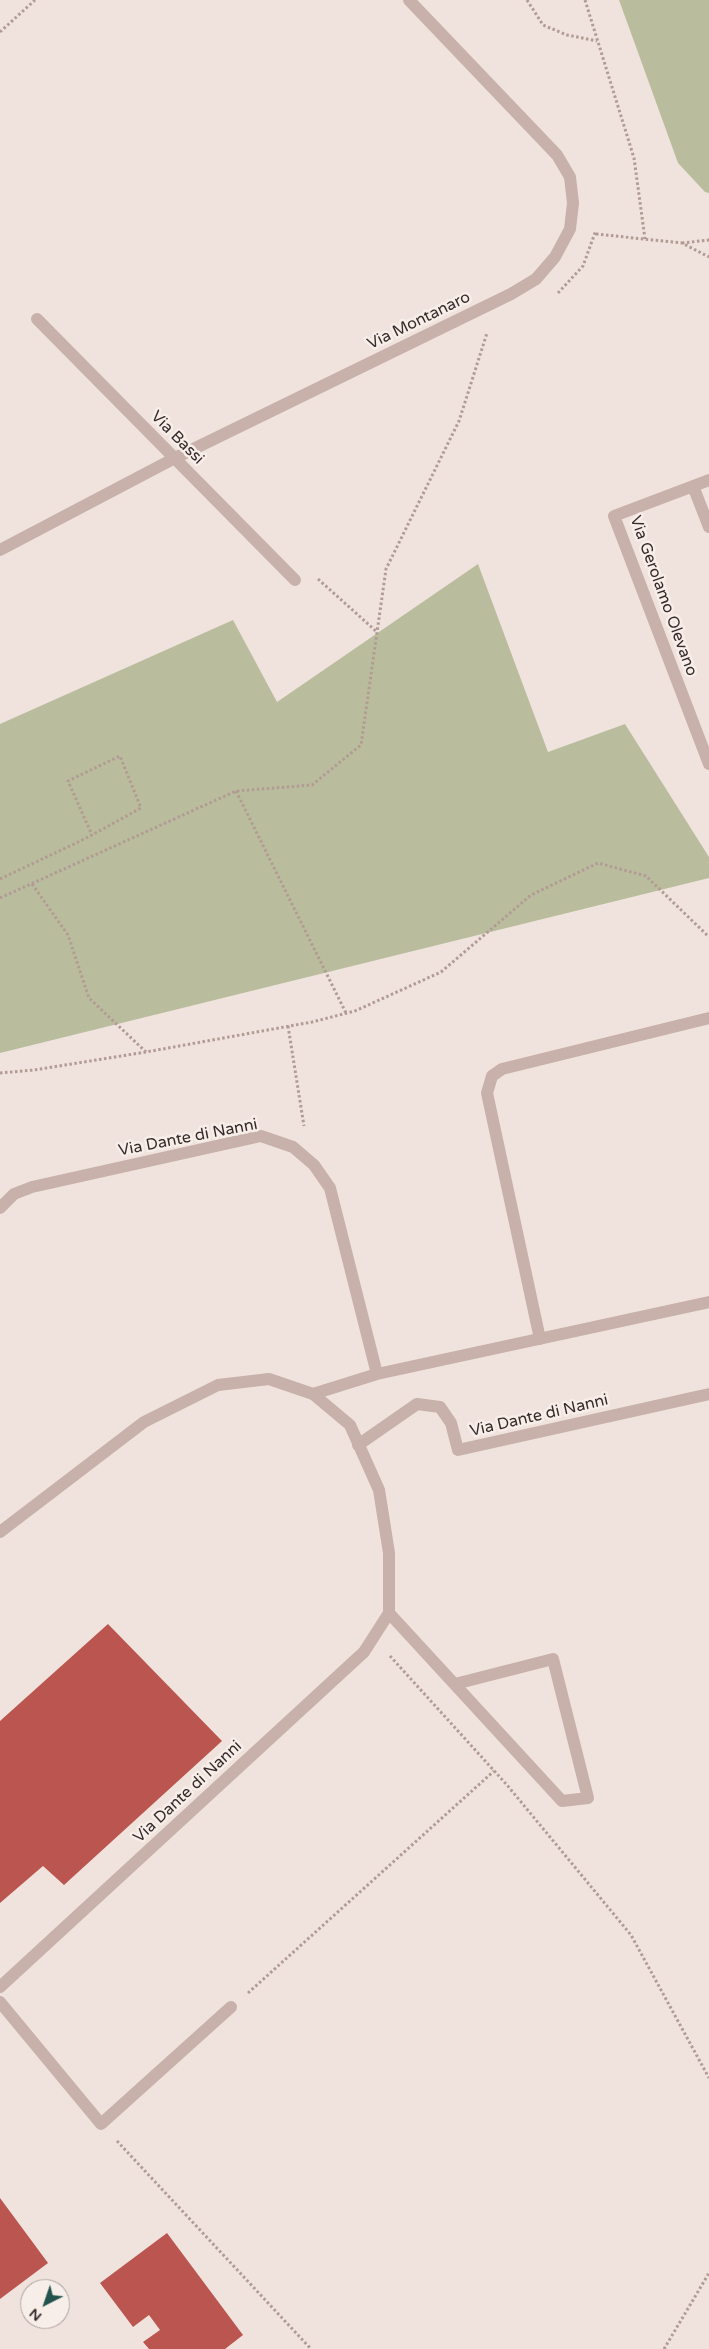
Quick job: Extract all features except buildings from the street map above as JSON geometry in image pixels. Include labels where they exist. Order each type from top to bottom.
[{"type":"street","name":"Via Montanaro","points":[[0,550],[175,458],[511,294],[536,279],[555,257],[570,229],[574,202],[570,177],[557,155],[409,0]]},
{"type":"street","name":"Via Bassi","points":[[37,319],[295,580]]},
{"type":"street","name":"Via Gerolamo Olevano","points":[[709,480],[614,516],[709,764]]},
{"type":"street","points":[[693,486],[709,527]]},
{"type":"street","points":[[540,1339],[487,1093],[492,1076],[502,1069],[709,1018]]},
{"type":"street","name":"Via Dante di Nanni","points":[[0,1208],[14,1194],[32,1187],[261,1136],[293,1147],[309,1162],[330,1188],[377,1374]]},
{"type":"street","points":[[314,1394],[377,1374],[709,1302]]},
{"type":"street","points":[[0,1532],[144,1422],[218,1384],[269,1379],[314,1394],[350,1425],[379,1490],[390,1554],[389,1613],[562,1801],[588,1798],[553,1659],[455,1684]]},
{"type":"street","name":"Via Dante di Nanni","points":[[358,1445],[417,1404],[440,1407],[451,1423],[458,1450],[709,1394]]},
{"type":"street","name":"Via Dante di Nanni","points":[[0,1987],[364,1652],[389,1613]]},
{"type":"street","points":[[0,2002],[101,2124],[231,2007]]},
{"type":"path","points":[[0,32],[35,0]]},
{"type":"path","points":[[527,0],[543,25],[567,35],[598,42]]},
{"type":"path","points":[[585,0],[634,158],[645,239]]},
{"type":"path","points":[[596,234],[682,243],[709,240]]},
{"type":"path","points":[[682,243],[709,258]]},
{"type":"path","points":[[0,898],[236,791],[312,785],[361,745],[386,569],[459,421],[487,332]]},
{"type":"path","points":[[295,580],[314,575],[377,632]]},
{"type":"path","points":[[0,878],[92,835],[141,808],[120,756],[68,781],[92,835]]},
{"type":"path","points":[[236,791],[346,1013]]},
{"type":"path","points":[[1,1072],[146,1052],[288,1026],[346,1013],[441,972],[531,894],[598,863],[646,876],[709,937]]},
{"type":"path","points":[[32,884],[68,935],[89,998],[146,1052]]},
{"type":"path","points":[[288,1026],[309,1162]]},
{"type":"path","points":[[373,1638],[494,1771],[631,1935],[709,2078]]},
{"type":"path","points":[[231,2007],[494,1771]]},
{"type":"path","points":[[101,2124],[311,2349]]},
{"type":"path","points":[[664,2349],[709,2272]]},
{"type":"green space","points":[[619,0],[709,0],[709,193],[705,192],[678,163]]},
{"type":"green space","points":[[478,564],[548,752],[625,724],[709,857],[709,878],[0,1053],[0,724],[233,620],[277,702]]}]
